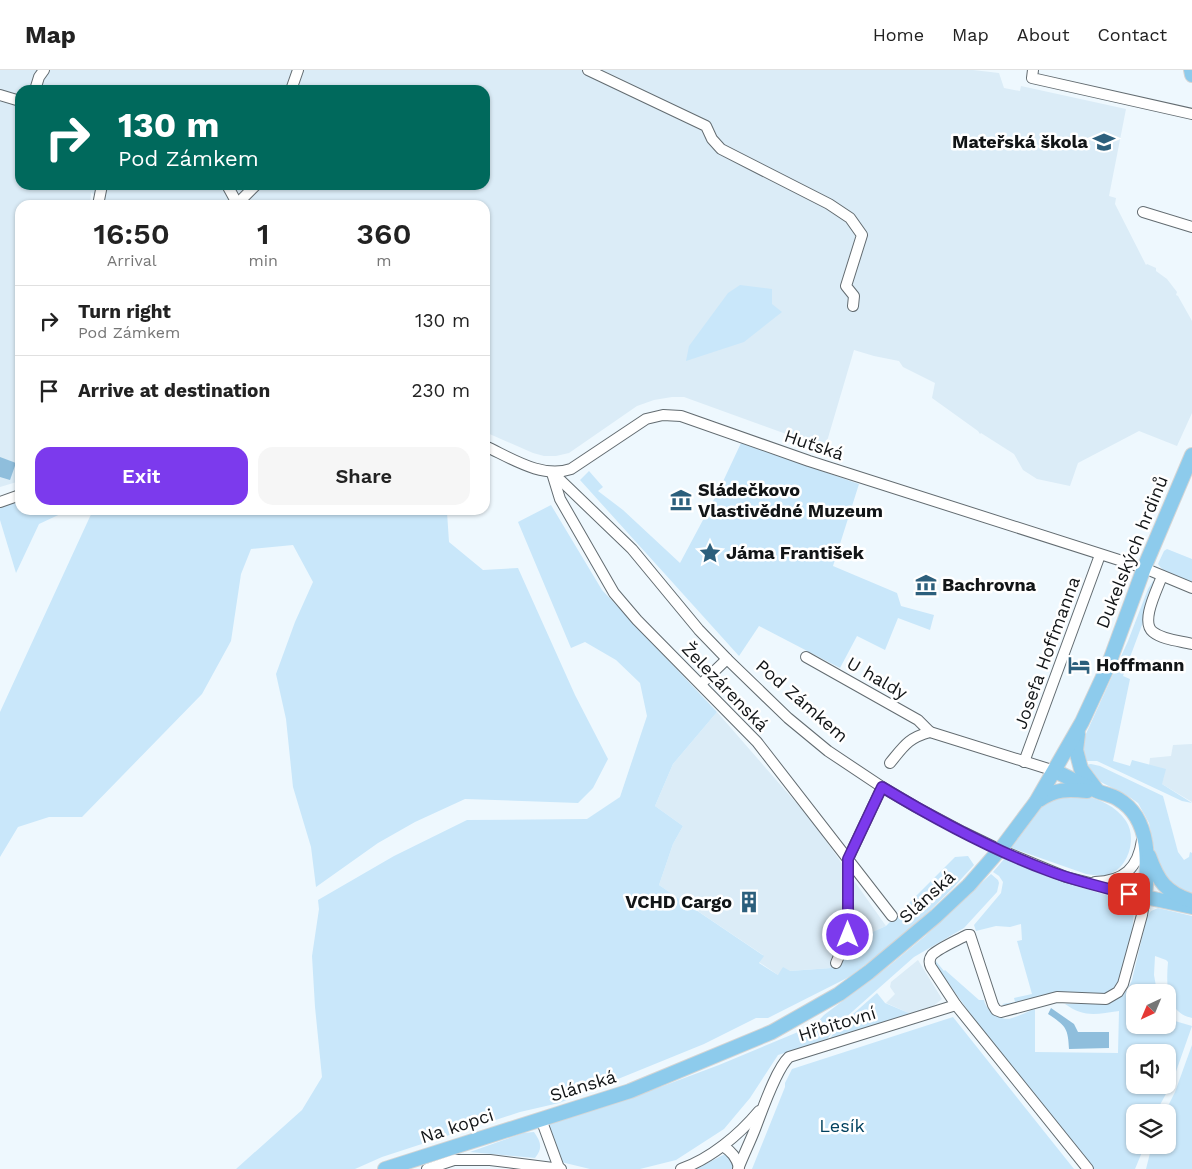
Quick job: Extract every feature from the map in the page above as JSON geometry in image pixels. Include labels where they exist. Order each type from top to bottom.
[{"type":"main road","points":[[1190,70],[1192,75]]},
{"type":"main road","name":"Dukelských hrdinů","points":[[1055,772],[1108,666],[1144,568],[1192,455]]},
{"type":"main road","points":[[1080,725],[1076,750],[1081,769],[1098,792]]},
{"type":"main road","points":[[1055,772],[1098,792],[1117,798],[1128,806],[1136,814],[1152,864],[1162,884],[1173,893],[1192,901]]},
{"type":"main road","name":"Slánská","points":[[541,1118],[630,1091],[772,1032],[839,994],[869,972],[936,916],[969,885],[1003,846],[1036,802],[1055,772]]},
{"type":"main road","points":[[1036,802],[1051,792],[1071,789],[1098,792]]},
{"type":"main road","points":[[1144,837],[1145,897]]},
{"type":"main road","name":"Pod Zámkem","points":[[1145,897],[1192,907]]},
{"type":"main road","name":"Na kopci","points":[[384,1169],[541,1118]]},
{"type":"street","points":[[37,85],[44,70]]},
{"type":"street","points":[[293,85],[298,70]]},
{"type":"street","points":[[588,70],[706,126],[712,139],[721,149],[828,204],[850,218],[862,235],[846,286],[854,296],[853,306]]},
{"type":"street","points":[[1033,74],[1192,114]]},
{"type":"street","points":[[0,95],[15,99]]},
{"type":"street","points":[[242,200],[251,190]]},
{"type":"street","points":[[1143,212],[1192,227]]},
{"type":"street","name":"Huťská","points":[[490,448],[532,468],[561,472],[571,469],[646,419],[663,415],[681,416],[808,461],[1144,568],[1192,588]]},
{"type":"street","name":"Pod Zámkem","points":[[552,472],[632,549],[699,630],[727,659],[788,718],[828,751],[882,787],[971,836],[1049,871],[1083,882],[1145,897]]},
{"type":"street","name":"Železárenská","points":[[552,472],[560,499],[614,593],[637,620],[757,742],[892,916]]},
{"type":"street","points":[[0,502],[15,497]]},
{"type":"street","name":"Josefa Hoffmanna","points":[[1024,762],[1100,555]]},
{"type":"street","points":[[1162,576],[1148,617],[1149,627],[1159,635],[1192,644]]},
{"type":"street","name":"U haldy","points":[[806,657],[918,720],[930,732]]},
{"type":"street","points":[[701,684],[727,659]]},
{"type":"street","points":[[890,763],[905,743],[930,732],[1055,772]]},
{"type":"street","points":[[836,963],[848,935],[848,859],[882,787]]},
{"type":"street","name":"Pod Zámkem","points":[[1083,882],[1110,881],[1129,871],[1139,854],[1144,837]]},
{"type":"street","points":[[1088,1169],[956,1005],[930,964],[930,957],[967,935],[971,936],[993,1005],[996,1010],[1001,1012],[1057,997],[1106,998],[1118,992],[1123,984],[1142,915],[1145,897]]},
{"type":"street","name":"Hřbitovní","points":[[738,1168],[782,1064],[792,1056],[956,1005]]},
{"type":"street","points":[[681,1169],[723,1146],[747,1124],[764,1104]]},
{"type":"street","points":[[427,1169],[454,1160],[490,1160],[560,1169],[541,1118]]},
{"type":"street","points":[[723,1146],[736,1158],[738,1168]]},
{"type":"shaded area","points":[[0,70],[973,70],[999,73],[1004,88],[1020,91],[1021,86],[1126,109],[1109,196],[1116,198],[1115,204],[1146,265],[1156,268],[1156,271],[1167,279],[1177,292],[1176,295],[1192,321],[1192,413],[1177,446],[1139,431],[1078,463],[1070,486],[1037,479],[1023,470],[1014,454],[980,434],[932,398],[935,383],[903,367],[899,361],[854,350],[825,448],[684,397],[672,397],[654,400],[637,406],[569,453],[544,456],[490,434],[490,200],[99,200],[91,192],[90,200],[15,200],[15,482],[0,487]]},
{"type":"shaded area","points":[[0,457],[15,463],[10,480],[0,477]]},
{"type":"shaded area","points":[[717,712],[812,821],[886,926],[854,940],[831,968],[789,971],[778,975],[759,962],[763,955],[659,885],[673,844],[683,826],[655,806],[673,764]]},
{"type":"shaded area","points":[[1192,744],[1192,802],[1162,784],[1156,768],[1149,766],[1150,758],[1171,756],[1173,745]]},
{"type":"shaded area","points":[[918,960],[942,999],[932,1007],[911,1014],[886,1003],[895,994],[890,987],[891,982]]},
{"type":"shaded area","points":[[1051,1008],[1074,1024],[1078,1032],[1109,1032],[1109,1048],[1069,1049],[1065,1028],[1048,1014]]},
{"type":"green space","points":[[740,285],[772,289],[772,304],[782,312],[744,342],[686,361],[689,346],[728,293]]},
{"type":"green space","points":[[741,443],[859,484],[833,566],[897,593],[901,606],[934,615],[930,630],[898,618],[885,650],[857,636],[840,668],[759,626],[739,656],[580,480],[589,471],[603,487],[598,491],[623,510],[680,563],[719,490]]},
{"type":"green space","points":[[15,502],[15,515],[58,515],[39,524],[16,573],[0,520],[0,508]]},
{"type":"green space","points":[[551,505],[602,590],[717,712],[673,764],[655,806],[683,826],[673,844],[659,885],[764,956],[759,963],[778,975],[783,967],[790,971],[831,968],[854,940],[886,926],[955,857],[968,856],[974,865],[913,927],[851,976],[768,1018],[756,1018],[704,1044],[559,1103],[520,1112],[382,1157],[355,1169],[236,1169],[302,1110],[322,1077],[312,956],[319,909],[318,900],[394,856],[467,820],[587,819],[620,797],[647,716],[640,683],[616,660],[585,642],[571,648],[518,522]]},
{"type":"green space","points":[[91,515],[447,515],[449,542],[483,570],[518,568],[575,695],[608,759],[593,788],[578,803],[465,799],[415,822],[378,843],[316,887],[311,847],[293,787],[286,719],[276,674],[295,622],[313,582],[293,545],[251,549],[241,574],[231,641],[202,694],[82,817],[49,817],[18,827],[0,857],[0,712]]},
{"type":"green space","points":[[1167,549],[1192,559],[1192,582],[1168,573],[1158,564],[1164,551]]},
{"type":"green space","points":[[1153,581],[1158,582],[1123,676],[1130,679],[1113,761],[1130,766],[1132,760],[1166,769],[1162,784],[1192,803],[1182,801],[1097,761],[1083,761],[1085,736]]},
{"type":"green space","points":[[1084,765],[1100,766],[1163,796],[1178,852],[1184,860],[1189,857],[1190,852],[1192,853],[1192,897],[1168,884],[1155,854],[1149,823],[1138,803],[1097,780]]},
{"type":"green space","points":[[1083,795],[1112,807],[1126,821],[1131,835],[1131,843],[1126,859],[1116,871],[1098,876],[1086,874],[1009,847],[1040,807],[1055,797]]},
{"type":"green space","points":[[1005,858],[1057,880],[1132,903],[1132,929],[1127,955],[1122,976],[1113,989],[1100,996],[1006,1006],[1002,1004],[1015,1002],[1014,998],[1032,994],[1017,941],[1022,940],[1021,924],[1010,927],[996,926],[976,931],[974,925],[1001,893],[1003,882],[993,872]]},
{"type":"green space","points":[[991,874],[999,883],[997,892],[964,928],[914,957],[835,1027],[827,1040],[778,1055],[750,1098],[724,1129],[676,1160],[640,1169],[590,1169],[561,1162],[548,1125],[558,1118],[655,1089],[798,1032],[809,1031],[824,1015],[924,937]]},
{"type":"green space","points":[[1158,908],[1192,916],[1192,1018],[1183,1015],[1176,1009],[1176,984],[1168,984],[1168,962],[1166,960],[1155,956],[1156,984],[1130,984],[1147,917],[1151,911]]},
{"type":"green space","points":[[935,960],[944,971],[979,1000],[984,1000],[991,1012],[999,1017],[1008,1019],[1035,1009],[1035,1052],[1118,1053],[1119,1011],[1091,1014],[1078,1011],[1065,1004],[1104,1003],[1120,997],[1126,991],[1126,1034],[1176,1034],[1176,1021],[1192,1026],[1176,1072],[1176,1044],[1126,1044],[1126,1094],[1166,1094],[1160,1104],[1126,1104],[1126,1154],[1141,1154],[1135,1169],[1094,1169],[980,1027],[935,965]]},
{"type":"green space","points":[[877,993],[885,1003],[911,1014],[830,1039],[836,1029]]},
{"type":"green space","name":"Lesík","points":[[953,1017],[1074,1169],[752,1169],[792,1069]]},
{"type":"green space","points":[[1192,1045],[1192,1169],[1146,1169],[1150,1154],[1176,1154],[1176,1104],[1169,1104],[1174,1094],[1176,1094]]},
{"type":"green space","points":[[534,1132],[540,1145],[535,1158],[470,1152],[523,1133]]},
{"type":"green space","points":[[727,1153],[733,1164],[732,1169],[696,1169]]},
{"type":"place","name":"Mateřská škola","points":[[1104,142]]},
{"type":"place","name":"Sládečkovo Vlastivědné Muzeum","points":[[681,500]]},
{"type":"place","name":"Jáma František","points":[[710,553]]},
{"type":"place","name":"Bachrovna","points":[[926,585]]},
{"type":"place","name":"Hoffmann","points":[[1079,665]]},
{"type":"place","name":"VCHD Cargo","points":[[749,902]]},
{"type":"route","points":[[848,935],[848,859],[882,787],[963,832],[1030,863],[1083,882],[1129,894]]}]
